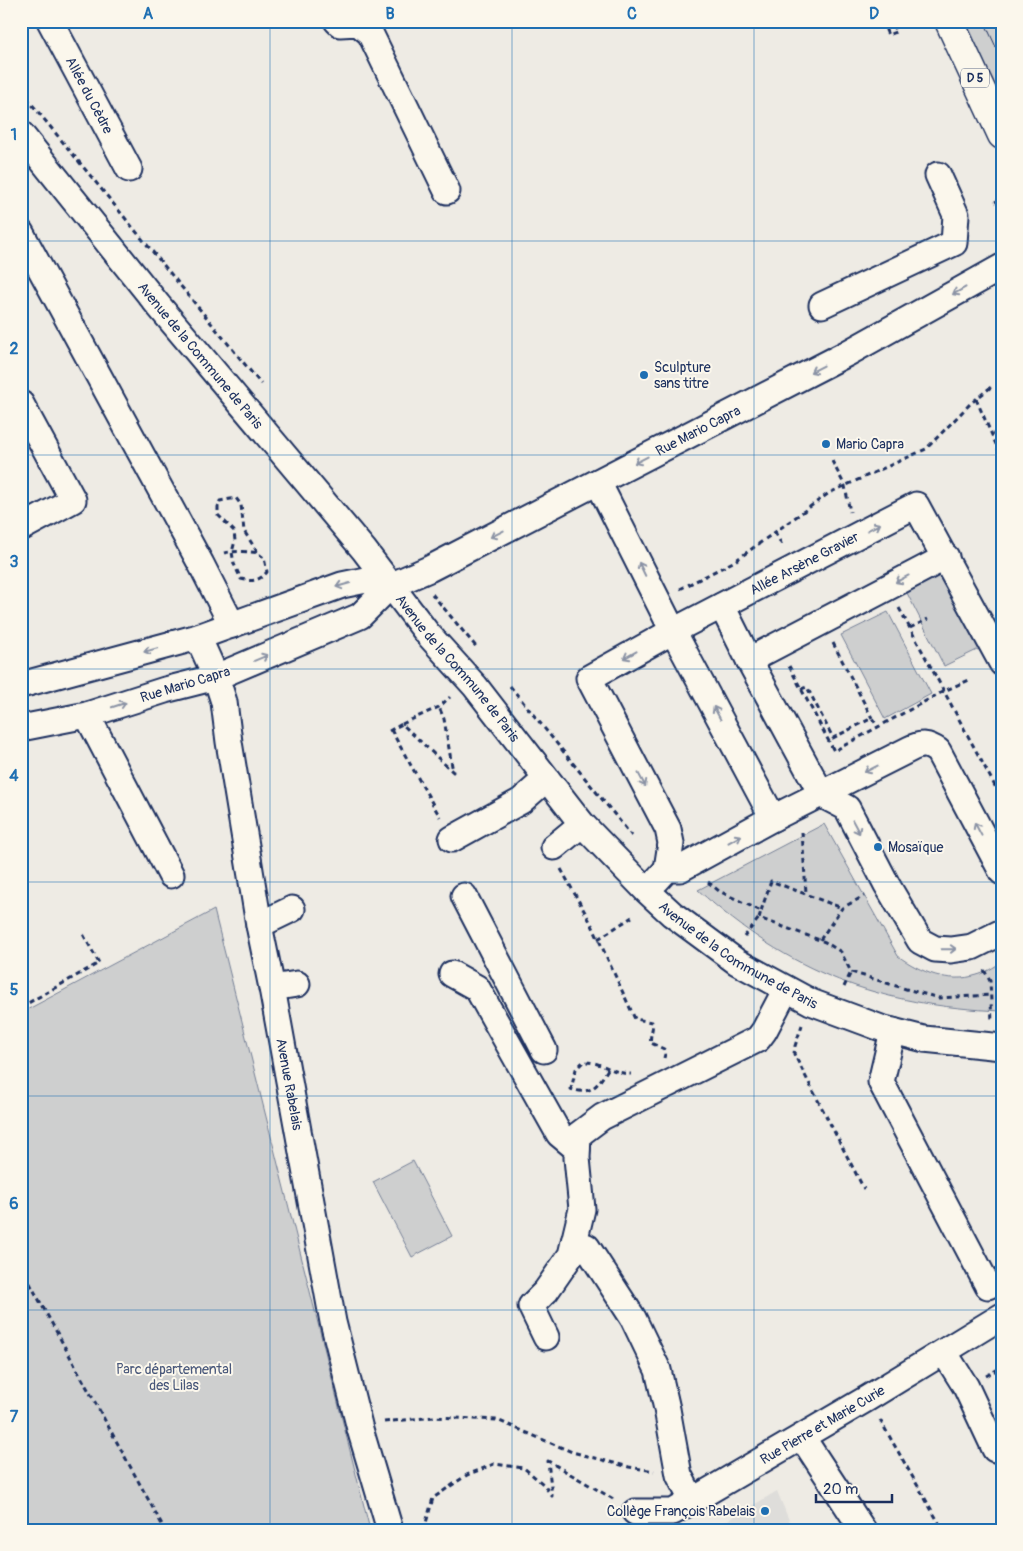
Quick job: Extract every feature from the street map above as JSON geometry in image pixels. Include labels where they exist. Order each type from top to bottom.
[{"type":"main road","name":"D 5","points":[[949,21],[1002,135]]},
{"type":"street","name":"Allée du Cèdre","points":[[50,21],[129,169]]},
{"type":"street","points":[[337,21],[340,24],[358,23],[370,33],[447,191]]},
{"type":"street","name":"Avenue de la Commune de Paris","points":[[21,134],[158,305],[364,550],[427,633],[475,686],[582,824],[646,890],[672,914],[738,962],[811,1002],[893,1031],[924,1039],[997,1036]]},
{"type":"street","points":[[822,305],[954,243],[956,216],[938,175]]},
{"type":"street","points":[[21,233],[201,564],[232,625]]},
{"type":"street","name":"Rue Mario Capra","points":[[21,728],[87,716],[164,690],[216,677],[360,616],[390,586],[417,576],[846,354],[1002,267]]},
{"type":"street","points":[[21,404],[72,500],[21,528]]},
{"type":"street","points":[[598,482],[673,631],[782,814]]},
{"type":"street","name":"Allée Arsène Gravier","points":[[667,870],[671,843],[668,829],[589,678],[673,631],[916,505],[1002,663]]},
{"type":"street","points":[[749,660],[946,557]]},
{"type":"street","points":[[21,685],[198,637],[342,584],[366,580],[390,586]]},
{"type":"street","points":[[722,606],[749,660],[822,794],[846,808],[886,885],[920,941],[935,949],[951,950],[972,947],[1002,932]]},
{"type":"street","name":"Avenue Rabelais","points":[[198,637],[216,677],[224,702],[228,742],[259,925],[332,1322],[360,1429],[390,1530]]},
{"type":"street","points":[[87,716],[171,875]]},
{"type":"street","points":[[646,890],[667,870],[680,870],[782,814],[920,744],[929,745],[938,751],[1002,872]]},
{"type":"street","points":[[452,839],[521,801],[546,779]]},
{"type":"street","points":[[556,856],[582,824]]},
{"type":"street","points":[[464,896],[544,1050]]},
{"type":"street","points":[[259,925],[292,909]]},
{"type":"street","points":[[452,974],[477,988],[560,1134],[577,1149]]},
{"type":"street","points":[[272,988],[297,984]]},
{"type":"street","points":[[546,1337],[531,1306],[546,1291],[571,1255],[582,1209],[577,1149],[578,1135],[602,1116],[758,1039],[764,1032],[786,989]]},
{"type":"street","points":[[893,1031],[881,1082],[988,1286]]},
{"type":"street","points":[[574,1242],[587,1247],[633,1318],[658,1370],[679,1475],[692,1500]]},
{"type":"street","name":"Rue Pierre et Marie Curie","points":[[635,1512],[673,1512],[868,1398],[1002,1316]]},
{"type":"street","points":[[944,1352],[966,1387],[995,1449],[1002,1445]]},
{"type":"street","points":[[802,1437],[863,1530]]},
{"type":"path","points":[[882,21],[888,35],[896,32],[891,21]]},
{"type":"path","name":"Avenue de la Commune de Paris","points":[[21,90],[264,388]]},
{"type":"path","points":[[995,202],[1002,200]]},
{"type":"path","points":[[658,600],[735,561],[829,493],[926,449],[976,399],[991,387]]},
{"type":"path","points":[[976,399],[1002,458]]},
{"type":"path","points":[[832,461],[844,486],[853,521],[860,534]]},
{"type":"path","points":[[236,498],[241,505],[244,531],[258,553],[264,558],[267,572],[262,578],[254,581],[241,579],[234,564],[232,552],[236,541],[234,531],[218,515],[218,507],[220,501],[236,498]]},
{"type":"path","points":[[232,552],[258,553]]},
{"type":"path","points":[[735,561],[750,591]]},
{"type":"path","points":[[888,587],[1002,799]]},
{"type":"path","points":[[910,628],[928,619]]},
{"type":"path","points":[[778,645],[834,751],[969,680]]},
{"type":"path","points":[[802,689],[807,687],[833,738],[872,718],[878,727]]},
{"type":"path","points":[[402,724],[453,772],[444,719],[438,707],[402,724],[390,731],[439,815]]},
{"type":"path","points":[[782,814],[804,834],[806,894]]},
{"type":"path","points":[[556,856],[598,939],[635,1019],[652,1022],[654,1028],[650,1037],[651,1043],[664,1049],[665,1054],[662,1062]]},
{"type":"path","points":[[694,862],[714,888],[761,911]]},
{"type":"path","points":[[740,942],[759,918],[771,881],[842,908]]},
{"type":"path","points":[[820,940],[842,908],[864,896]]},
{"type":"path","points":[[598,939],[632,918]]},
{"type":"path","points":[[759,918],[820,940],[841,952],[851,972],[939,998],[991,995]]},
{"type":"path","points":[[21,1007],[100,963],[83,934]]},
{"type":"path","points":[[984,970],[990,981],[997,1036]]},
{"type":"path","points":[[837,984],[844,987],[851,972]]},
{"type":"path","points":[[802,1028],[794,1054],[864,1189]]},
{"type":"path","points":[[608,1069],[596,1086],[589,1090],[578,1091],[571,1089],[576,1069],[583,1062],[597,1063],[623,1074],[635,1074]]},
{"type":"path","points":[[21,1267],[165,1530]]},
{"type":"path","points":[[868,1398],[943,1530]]},
{"type":"path","points":[[360,1429],[382,1422],[434,1417],[497,1420],[572,1452],[629,1467],[679,1475]]},
{"type":"path","points":[[424,1530],[434,1498],[467,1475],[494,1464],[524,1468],[543,1484],[552,1496],[548,1461],[635,1512]]},
{"type":"shaded area","name":"Collège François Rabelais","points":[[777,1491],[793,1530],[711,1530]]},
{"type":"green space","points":[[963,21],[1002,21],[1002,106]]},
{"type":"green space","points":[[939,574],[979,649],[944,666],[906,591]]},
{"type":"green space","points":[[888,612],[931,694],[885,719],[841,635]]},
{"type":"green space","points":[[824,824],[898,956],[916,967],[935,975],[956,978],[980,974],[1002,962],[1002,1011],[957,1008],[916,1002],[838,980],[802,963],[767,943],[732,919],[698,890]]},
{"type":"green space","name":"Parc départemental des Lilas","points":[[214,910],[370,1530],[21,1530],[21,1013]]},
{"type":"green space","points":[[413,1161],[452,1236],[412,1257],[373,1182]]},
{"type":"tram line","points":[[984,21],[1002,60]]},
{"type":"tram line","points":[[997,21],[1002,31]]},
{"type":"place","name":"Sculpture sans titre","points":[[644,375]]},
{"type":"place","name":"Mario Capra","points":[[826,444]]},
{"type":"place","name":"Mosaïque","points":[[878,847]]},
{"type":"place","name":"Collège François Rabelais","points":[[765,1511]]}]
